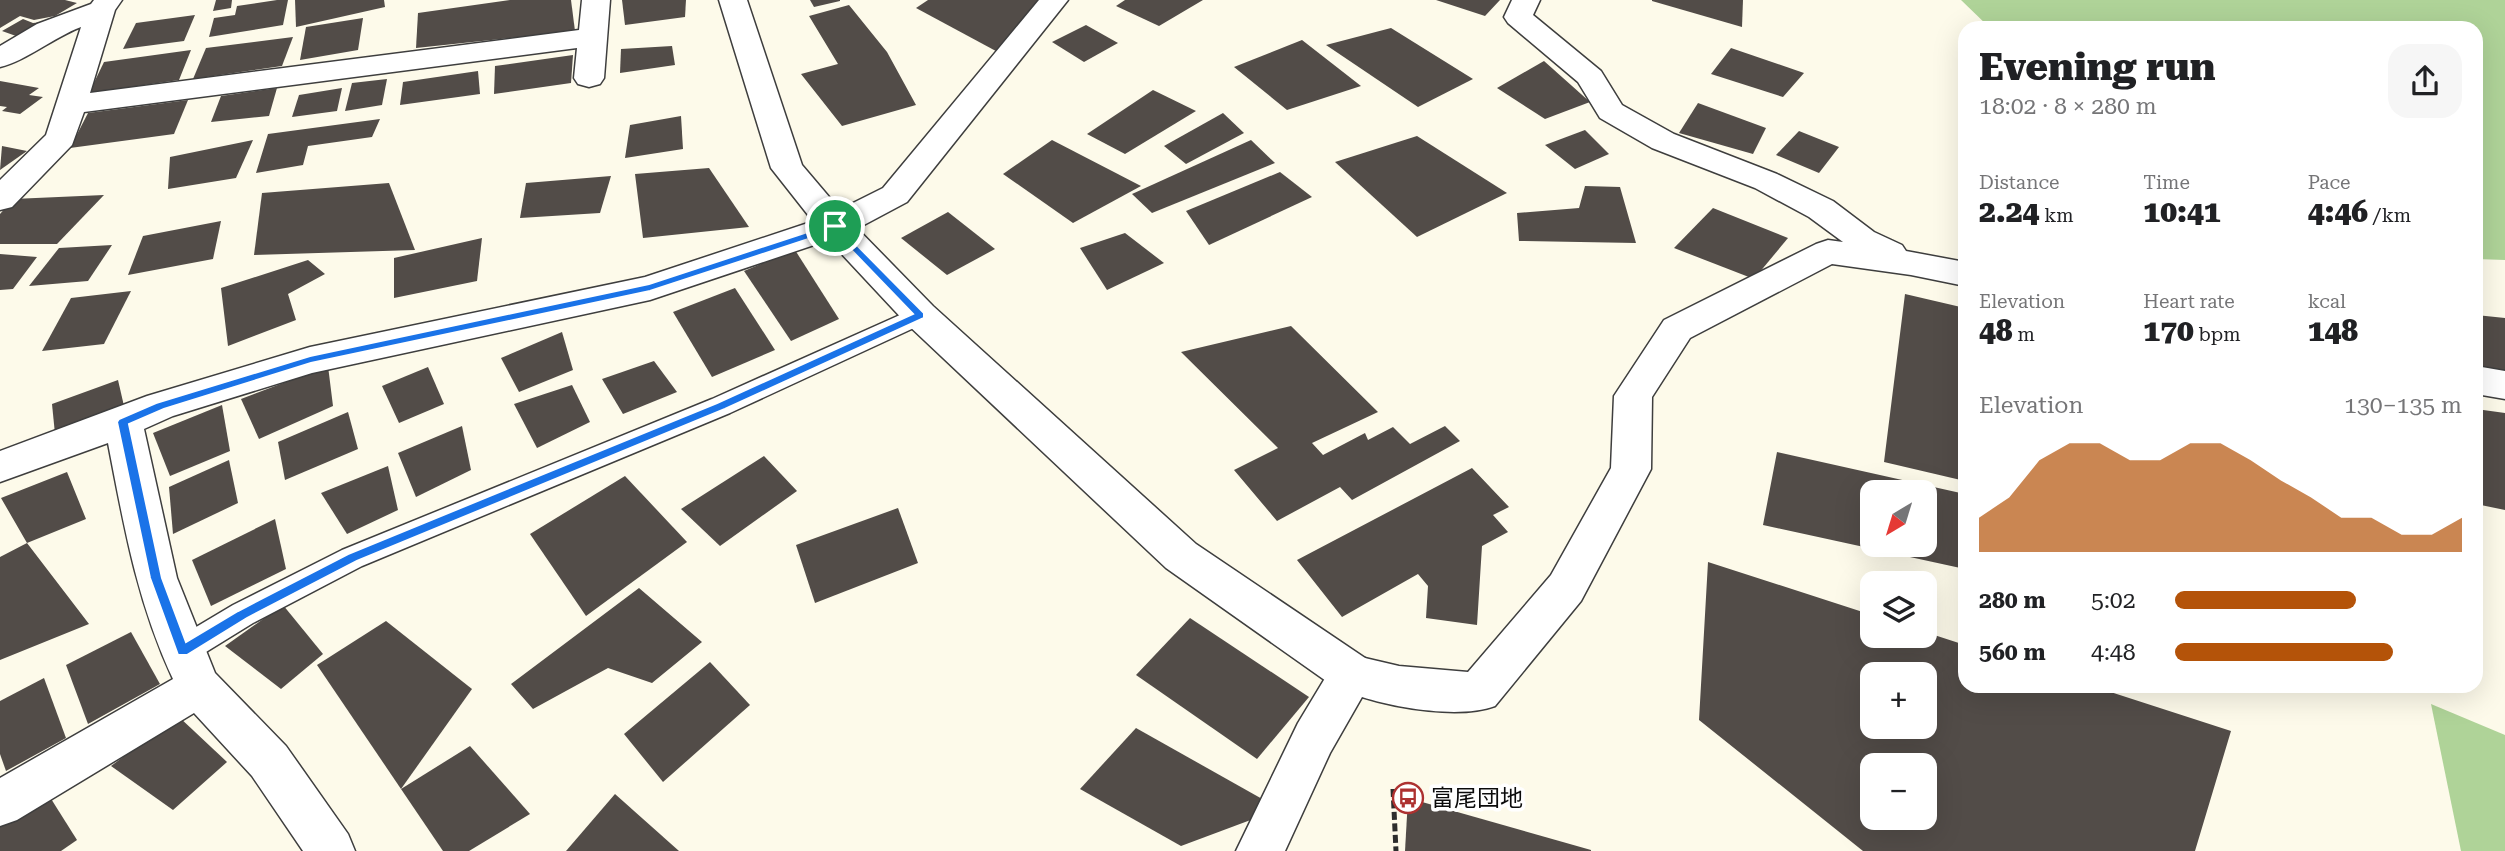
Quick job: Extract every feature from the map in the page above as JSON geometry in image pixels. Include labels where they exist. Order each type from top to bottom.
[{"type":"street","points":[[589,78],[596,0]]},
{"type":"street","points":[[733,0],[788,168],[835,226],[920,315],[1181,556],[1352,674],[1371,681],[1428,689],[1479,692],[1566,588],[1631,468],[1633,396],[1676,329],[1828,252],[1911,263],[1958,273]]},
{"type":"street","points":[[0,467],[160,406],[310,360],[650,288],[835,226],[895,195],[1054,0]]},
{"type":"street","points":[[1526,0],[1518,17],[1590,78],[1611,111],[1663,141],[1766,181],[1821,209],[1863,240],[1911,263]]},
{"type":"street","points":[[0,58],[47,30],[104,5]]},
{"type":"street","points":[[0,199],[61,138],[104,5]]},
{"type":"street","points":[[71,105],[593,37]]},
{"type":"street","points":[[2483,381],[2505,385]]},
{"type":"street","points":[[123,422],[156,578],[191,669],[270,761],[331,851]]},
{"type":"street","points":[[0,804],[191,669]]},
{"type":"street","points":[[1260,851],[1314,738],[1352,674]]},
{"type":"lane","points":[[191,669],[243,614],[352,558],[721,406],[920,315]]},
{"type":"path","points":[[1393,789],[1396,851]]},
{"type":"green space","points":[[1961,0],[2505,0],[2505,260],[2483,259],[2483,21],[1983,21]]},
{"type":"green space","points":[[2431,704],[2505,735],[2505,851],[2461,851]]},
{"type":"building","points":[[0,0],[65,0],[77,3],[55,16],[34,20],[20,16],[0,28]]},
{"type":"building","points":[[216,0],[232,0],[231,8],[213,11]]},
{"type":"building","points":[[288,0],[283,25],[209,37],[214,18],[235,15],[237,6]]},
{"type":"building","points":[[295,0],[384,0],[385,7],[296,27]]},
{"type":"building","points":[[510,0],[571,0],[575,31],[416,48],[418,13]]},
{"type":"building","points":[[622,0],[686,0],[685,17],[625,25]]},
{"type":"building","points":[[810,0],[840,0],[840,1],[814,7]]},
{"type":"building","points":[[928,0],[1047,0],[1007,57],[916,8]]},
{"type":"building","points":[[1125,0],[1203,0],[1159,26],[1116,6]]},
{"type":"building","points":[[1436,0],[1500,0],[1485,16]]},
{"type":"building","points":[[1743,0],[1742,27],[1652,1]]},
{"type":"building","points":[[849,5],[887,52],[916,105],[842,126],[801,74],[838,64],[809,16]]},
{"type":"building","points":[[195,15],[184,41],[123,49],[136,23]]},
{"type":"building","points":[[363,18],[358,50],[300,60],[306,27]]},
{"type":"building","points":[[23,19],[33,23],[43,22],[16,36],[2,31]]},
{"type":"building","points":[[1086,25],[1118,43],[1084,62],[1052,42]]},
{"type":"building","points":[[1391,28],[1473,79],[1418,107],[1326,45]]},
{"type":"building","points":[[293,37],[282,66],[193,79],[206,48]]},
{"type":"building","points":[[1302,40],[1361,86],[1287,110],[1234,67]]},
{"type":"building","points":[[672,46],[675,65],[620,73],[621,49]]},
{"type":"building","points":[[1731,48],[1804,73],[1783,97],[1711,74]]},
{"type":"building","points":[[191,50],[179,80],[89,93],[104,62]]},
{"type":"building","points":[[573,55],[571,83],[494,94],[495,66]]},
{"type":"building","points":[[1544,61],[1590,102],[1545,119],[1497,88]]},
{"type":"building","points":[[478,71],[480,94],[400,105],[403,82]]},
{"type":"building","points":[[387,79],[382,105],[345,111],[352,83]]},
{"type":"building","points":[[0,81],[39,88],[29,95],[43,97],[20,114],[2,111],[7,107],[0,106]]},
{"type":"building","points":[[277,88],[269,116],[211,122],[221,96]]},
{"type":"building","points":[[342,88],[337,111],[292,117],[299,95]]},
{"type":"building","points":[[1153,90],[1196,111],[1125,154],[1087,134]]},
{"type":"building","points":[[188,100],[174,134],[70,148],[88,113]]},
{"type":"building","points":[[1698,103],[1766,128],[1753,154],[1679,133]]},
{"type":"building","points":[[1223,113],[1244,133],[1186,164],[1164,146]]},
{"type":"building","points":[[681,116],[683,149],[625,158],[630,125]]},
{"type":"building","points":[[380,119],[372,137],[308,146],[303,165],[256,173],[268,134]]},
{"type":"building","points":[[1585,130],[1609,154],[1575,169],[1545,145]]},
{"type":"building","points":[[1799,131],[1839,147],[1819,173],[1776,155]]},
{"type":"building","points":[[1417,136],[1507,193],[1417,237],[1335,162]]},
{"type":"building","points":[[253,140],[236,178],[168,189],[170,157]]},
{"type":"building","points":[[1052,140],[1141,186],[1073,223],[1003,174]]},
{"type":"building","points":[[1251,140],[1275,163],[1152,213],[1132,194]]},
{"type":"building","points":[[2,146],[27,151],[0,170]]},
{"type":"building","points":[[709,168],[749,227],[643,238],[635,174]]},
{"type":"building","points":[[1280,172],[1312,197],[1209,245],[1186,211]]},
{"type":"building","points":[[611,176],[600,213],[520,218],[526,183]]},
{"type":"building","points":[[389,183],[415,250],[254,255],[262,193]]},
{"type":"building","points":[[1585,186],[1620,187],[1636,243],[1519,241],[1517,213],[1579,208]]},
{"type":"building","points":[[104,195],[57,244],[0,244],[0,214],[13,199]]},
{"type":"building","points":[[1713,208],[1788,238],[1754,279],[1674,248]]},
{"type":"building","points":[[948,212],[995,249],[947,275],[901,238]]},
{"type":"building","points":[[221,221],[213,259],[128,275],[143,236]]},
{"type":"building","points":[[1125,233],[1164,263],[1107,290],[1080,248]]},
{"type":"building","points":[[482,238],[477,281],[394,298],[394,258]]},
{"type":"building","points":[[112,245],[88,281],[29,286],[59,248]]},
{"type":"building","points":[[795,250],[839,319],[791,341],[744,271]]},
{"type":"building","points":[[0,254],[37,257],[13,289],[0,290]]},
{"type":"building","points":[[308,260],[325,274],[288,294],[296,320],[228,346],[221,288]]},
{"type":"building","points":[[735,288],[775,350],[712,377],[673,312]]},
{"type":"building","points":[[131,291],[104,344],[42,351],[71,298]]},
{"type":"building","points":[[1905,294],[1958,306],[1958,479],[1884,462]]},
{"type":"building","points":[[2483,316],[2505,318],[2505,379],[2483,376]]},
{"type":"building","points":[[1291,326],[1378,412],[1312,443],[1323,455],[1365,433],[1368,440],[1393,427],[1410,444],[1445,426],[1460,441],[1352,500],[1340,487],[1277,521],[1234,470],[1278,448],[1181,352]]},
{"type":"building","points":[[562,332],[573,370],[519,392],[501,358]]},
{"type":"building","points":[[654,361],[677,392],[623,414],[602,379]]},
{"type":"building","points":[[328,366],[333,406],[259,439],[241,399]]},
{"type":"building","points":[[428,367],[444,404],[399,423],[382,386]]},
{"type":"building","points":[[118,380],[124,406],[55,434],[52,404]]},
{"type":"building","points":[[572,385],[590,422],[537,448],[514,404]]},
{"type":"building","points":[[222,405],[230,451],[170,476],[153,433]]},
{"type":"building","points":[[2483,410],[2505,413],[2505,510],[2483,505]]},
{"type":"building","points":[[348,412],[358,449],[285,480],[278,442]]},
{"type":"building","points":[[462,426],[471,470],[416,497],[398,453]]},
{"type":"building","points":[[1777,452],[1902,480],[1860,480],[1860,546],[1763,525]]},
{"type":"building","points":[[764,456],[797,491],[720,546],[681,509]]},
{"type":"building","points":[[229,460],[238,503],[173,534],[169,487]]},
{"type":"building","points":[[388,466],[398,510],[347,534],[321,493]]},
{"type":"building","points":[[1472,468],[1509,507],[1493,515],[1508,532],[1482,546],[1477,625],[1426,618],[1428,586],[1418,574],[1342,617],[1297,560]]},
{"type":"building","points":[[67,472],[86,519],[27,543],[1,498]]},
{"type":"building","points":[[625,476],[687,542],[586,616],[530,534]]},
{"type":"building","points":[[1937,488],[1958,492],[1958,567],[1910,557],[1937,557]]},
{"type":"building","points":[[898,508],[918,563],[815,603],[796,545]]},
{"type":"building","points":[[275,519],[286,569],[211,606],[192,560]]},
{"type":"building","points":[[27,543],[89,624],[0,660],[0,557]]},
{"type":"building","points":[[1708,562],[1860,611],[1860,648],[1937,648],[1937,636],[1958,643],[1958,693],[2114,693],[2231,731],[2195,851],[1863,851],[1699,720]]},
{"type":"building","points":[[639,588],[702,642],[652,683],[608,668],[533,709],[511,684]]},
{"type":"building","points":[[283,605],[323,654],[281,689],[225,646]]},
{"type":"building","points":[[1190,618],[1309,697],[1257,759],[1136,675]]},
{"type":"building","points":[[386,621],[472,689],[401,789],[317,665]]},
{"type":"building","points":[[131,632],[160,684],[88,724],[66,665]]},
{"type":"building","points":[[710,662],[750,705],[663,782],[624,734]]},
{"type":"building","points":[[44,678],[66,738],[6,771],[0,754],[0,701]]},
{"type":"building","points":[[178,716],[227,762],[173,810],[111,766]]},
{"type":"building","points":[[1136,728],[1280,809],[1181,846],[1080,789]]},
{"type":"building","points":[[470,746],[530,814],[469,851],[443,851],[401,789]]},
{"type":"building","points":[[48,794],[77,840],[61,851],[0,851],[0,824]]},
{"type":"building","points":[[615,794],[679,851],[566,851]]},
{"type":"building","points":[[1408,798],[1591,850],[1591,851],[1405,851]]},
{"type":"place","name":"富尾団地","points":[[1408,798]]},
{"type":"route","points":[[835,226],[920,315],[721,406],[352,558],[243,614],[182,651],[156,578],[123,422],[160,406],[310,360],[650,288],[835,226]]}]
